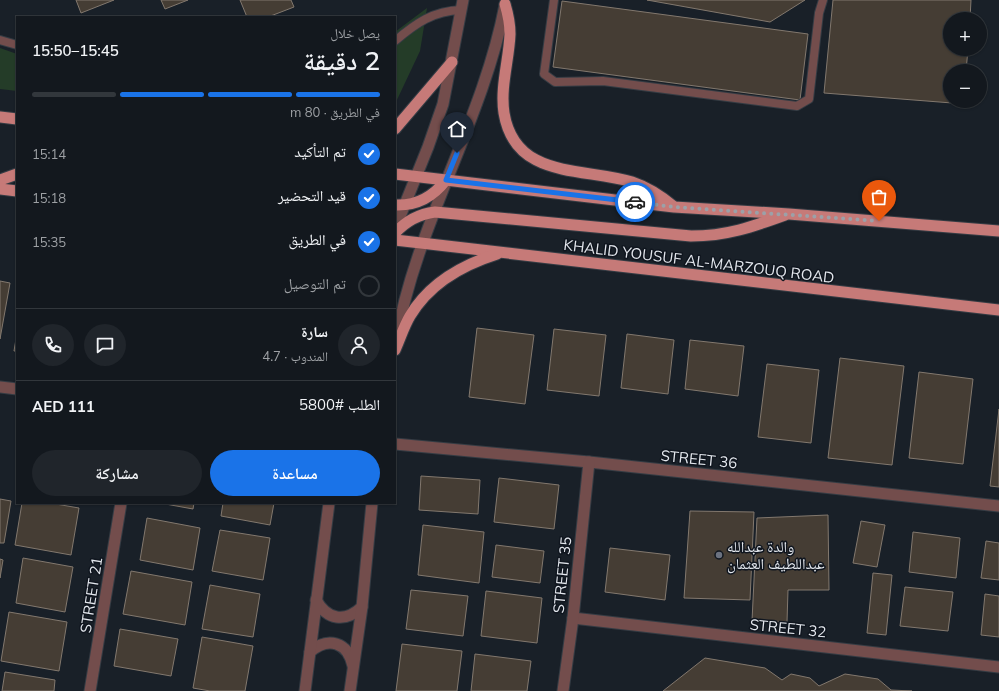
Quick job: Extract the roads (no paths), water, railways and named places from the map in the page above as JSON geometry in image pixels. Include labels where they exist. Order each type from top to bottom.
[{"type":"main road","points":[[506,2],[510,33],[503,100],[504,113],[507,126],[522,149],[544,165],[556,169],[632,182],[647,188],[674,207]]},
{"type":"main road","points":[[396,128],[452,62]]},
{"type":"main road","points":[[0,117],[16,119]]},
{"type":"main road","points":[[0,180],[16,174]]},
{"type":"main road","points":[[396,174],[674,207],[790,214],[999,231]]},
{"type":"main road","points":[[400,205],[428,197],[446,180]]},
{"type":"main road","points":[[0,189],[16,191]]},
{"type":"main road","points":[[396,232],[413,218],[435,212],[692,236],[714,236],[735,232],[790,214]]},
{"type":"main road","name":"KHALID YOUSUF AL-MARZOUQ ROAD","points":[[396,240],[999,310]]},
{"type":"main road","points":[[396,347],[410,316],[435,287],[466,266],[502,253]]},
{"type":"street","points":[[396,344],[406,298],[424,243],[446,180],[494,58],[506,2]]},
{"type":"street","points":[[396,224],[400,205],[416,176],[436,124],[452,62],[462,5]]},
{"type":"street","points":[[0,387],[16,389]]},
{"type":"street","name":"STREET 36","points":[[396,444],[589,462],[999,506]]},
{"type":"street","name":"STREET 35","points":[[563,691],[573,618],[589,462]]},
{"type":"street","name":"STREET 21","points":[[90,691],[121,504]]},
{"type":"street","points":[[305,691],[329,504]]},
{"type":"street","points":[[350,691],[362,607],[372,504]]},
{"type":"street","points":[[316,600],[321,608],[328,614],[337,618],[346,618],[355,614],[362,607]]},
{"type":"street","name":"STREET 32","points":[[573,618],[999,667]]},
{"type":"street","points":[[310,652],[317,646],[327,643],[336,644],[348,653],[353,666]]},
{"type":"lane","points":[[554,0],[544,74],[555,82],[603,81],[797,106],[809,100],[819,13],[823,0]]},
{"type":"lane","points":[[396,40],[413,25],[431,15],[462,5]]},
{"type":"lane","points":[[0,40],[16,45]]},
{"type":"place","name":"والدة عبدالله عبداللطيف العثمان","points":[[719,555]]}]
